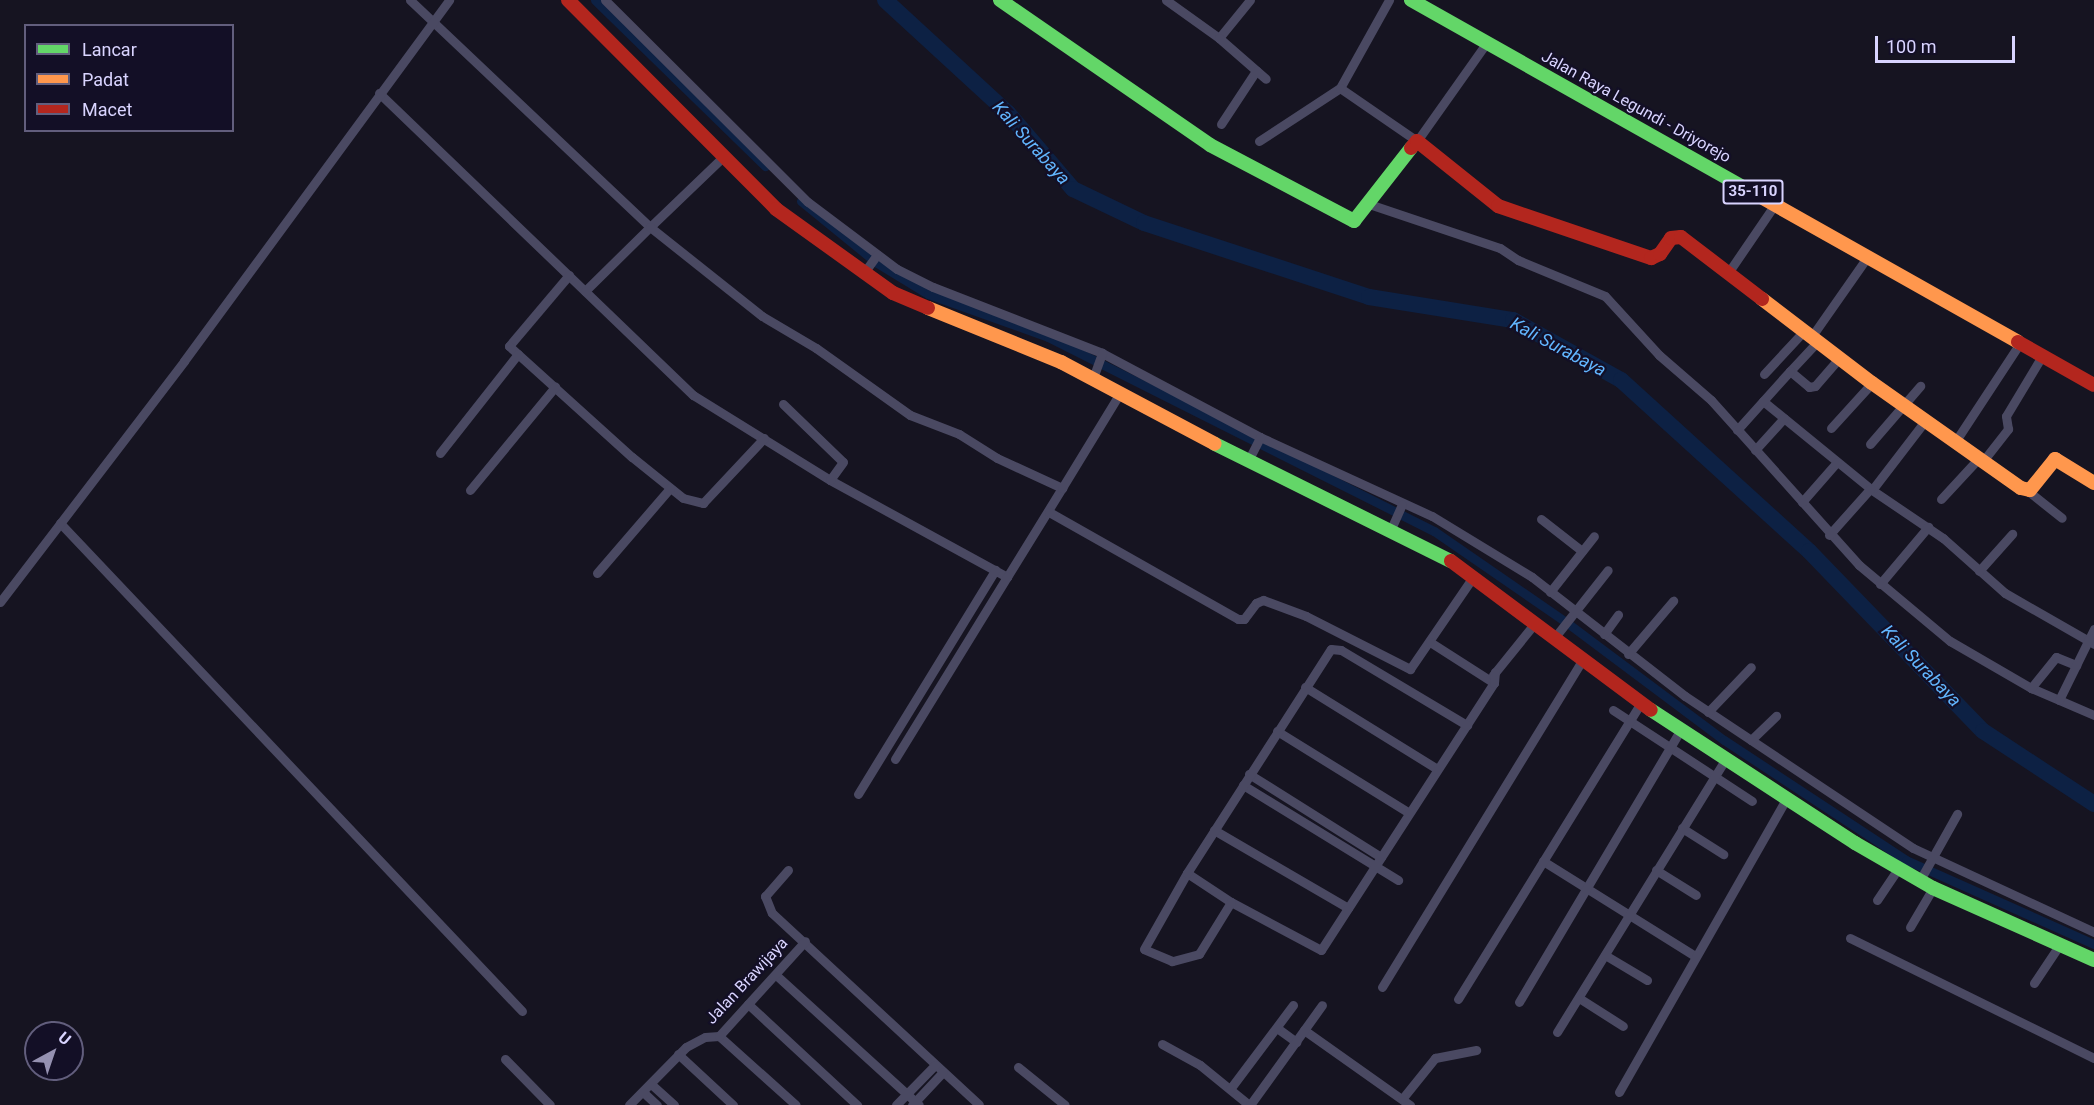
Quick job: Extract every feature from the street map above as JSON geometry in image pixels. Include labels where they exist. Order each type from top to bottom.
[{"type":"street","points":[[411,0],[431,22],[650,227],[762,316],[816,348],[910,415],[959,434],[997,458],[1062,488]]},
{"type":"street","points":[[0,602],[431,22],[450,0]]},
{"type":"street","points":[[568,0],[722,158],[776,209],[840,257],[912,303],[1095,374],[1120,393],[1249,458],[1392,525],[1473,577],[1559,638],[1583,659],[1680,731],[1898,869],[1921,878],[1933,888],[2094,960]]},
{"type":"street","points":[[604,0],[808,202],[876,256],[924,283],[1102,355],[1259,438],[1462,533],[1550,592],[1628,654],[1708,712],[1932,859],[2094,932]]},
{"type":"street","points":[[1000,0],[1210,145],[1354,221],[1417,141],[1487,42]]},
{"type":"street","points":[[1166,0],[1219,38],[1266,79]]},
{"type":"street","points":[[1219,38],[1250,0]]},
{"type":"street","points":[[1259,141],[1340,88],[1389,0]]},
{"type":"street","name":"Jalan Raya Legundi - Driyorejo","points":[[1411,0],[1868,256],[2094,386]]},
{"type":"street","points":[[1221,124],[1256,70]]},
{"type":"street","points":[[1340,88],[1417,141],[1498,206],[1651,258],[1660,254],[1671,238],[1681,237],[1872,382],[2028,491],[2062,518]]},
{"type":"street","points":[[379,93],[566,278],[585,291],[693,395],[762,440],[831,480],[1007,577]]},
{"type":"street","points":[[585,291],[722,158]]},
{"type":"street","points":[[1369,204],[1500,248],[1518,260],[1605,296],[1659,355],[1711,400],[1802,502],[1829,536],[1880,584],[1950,641],[2031,688],[2094,714]]},
{"type":"street","points":[[1728,273],[1775,204]]},
{"type":"street","points":[[840,257],[853,240]]},
{"type":"street","points":[[865,271],[876,256]]},
{"type":"street","points":[[1737,430],[1790,371],[1811,336],[1868,256]]},
{"type":"street","points":[[566,278],[509,342],[518,354],[670,488],[688,500],[706,501],[762,440]]},
{"type":"street","points":[[1764,374],[1811,336]]},
{"type":"street","points":[[1955,441],[2020,343]]},
{"type":"street","points":[[440,453],[518,354]]},
{"type":"street","points":[[1095,374],[1102,355]]},
{"type":"street","points":[[1941,499],[1981,460],[2008,429],[2006,416],[2042,356]]},
{"type":"street","points":[[1790,371],[1811,388],[1840,357]]},
{"type":"street","points":[[1831,428],[1872,382]]},
{"type":"street","points":[[1870,444],[1920,386]]},
{"type":"street","points":[[470,490],[555,387]]},
{"type":"street","points":[[895,759],[1049,512],[1120,393]]},
{"type":"street","points":[[1763,401],[1871,490],[1929,527],[2005,593],[2091,642]]},
{"type":"street","points":[[783,404],[843,462],[831,480]]},
{"type":"street","points":[[1755,450],[1784,418]]},
{"type":"street","points":[[1829,536],[1871,490],[1925,421]]},
{"type":"street","points":[[1249,458],[1259,438]]},
{"type":"street","points":[[2028,491],[2055,459],[2094,483]]},
{"type":"street","points":[[1802,502],[1837,462]]},
{"type":"street","points":[[597,573],[670,488]]},
{"type":"street","points":[[1392,525],[1401,505]]},
{"type":"street","points":[[1049,512],[1239,620],[1263,600],[1306,616],[1410,669],[1473,577]]},
{"type":"street","points":[[1541,519],[1582,551]]},
{"type":"street","points":[[60,523],[522,1011]]},
{"type":"street","points":[[1880,584],[1929,527]]},
{"type":"street","points":[[1979,571],[2012,534]]},
{"type":"street","points":[[1550,592],[1594,536]]},
{"type":"street","points":[[858,794],[995,570]]},
{"type":"street","points":[[1559,638],[1608,570]]},
{"type":"street","points":[[1628,654],[1673,601]]},
{"type":"street","points":[[1604,634],[1618,615]]},
{"type":"street","points":[[1187,873],[1230,902],[1319,951],[1376,866],[1492,678],[1535,623]]},
{"type":"street","points":[[2059,700],[2076,665],[2091,642],[2094,629]]},
{"type":"street","points":[[1430,642],[1492,678]]},
{"type":"street","points":[[1230,902],[1199,954],[1172,961],[1146,951],[1144,945],[1187,873],[1305,687],[1335,648],[1464,725]]},
{"type":"street","points":[[2031,688],[2056,657],[2076,665]]},
{"type":"street","points":[[1382,987],[1583,659]]},
{"type":"street","points":[[1708,712],[1751,667]]},
{"type":"street","points":[[1305,687],[1437,769]]},
{"type":"street","points":[[1458,999],[1641,703]]},
{"type":"street","points":[[1613,710],[1752,801]]},
{"type":"street","points":[[1751,740],[1776,716]]},
{"type":"street","points":[[1277,731],[1409,813]]},
{"type":"street","points":[[1519,1002],[1680,731]]},
{"type":"street","points":[[1557,1032],[1725,760]]},
{"type":"street","points":[[1250,774],[1381,857]]},
{"type":"street","points":[[1243,784],[1398,880]]},
{"type":"street","points":[[1619,1092],[1787,798]]},
{"type":"street","points":[[1921,878],[1957,814]]},
{"type":"street","points":[[1682,828],[1723,854]]},
{"type":"street","points":[[1214,830],[1348,908]]},
{"type":"street","points":[[1544,861],[1695,956]]},
{"type":"street","points":[[1877,900],[1898,869]]},
{"type":"street","points":[[788,870],[767,893],[765,903],[979,1105]]},
{"type":"street","points":[[1656,870],[1696,895]]},
{"type":"street","points":[[1910,927],[1933,888]]},
{"type":"street","points":[[1850,938],[2094,1058]]},
{"type":"street","name":"Jalan Brawijaya","points":[[629,1105],[678,1054],[695,1041],[719,1036],[805,941]]},
{"type":"street","points":[[2034,983],[2060,944]]},
{"type":"street","points":[[1605,955],[1647,980]]},
{"type":"street","points":[[776,975],[907,1094],[915,1104],[943,1072]]},
{"type":"street","points":[[1579,999],[1623,1026]]},
{"type":"street","points":[[748,1004],[857,1105]]},
{"type":"street","points":[[1230,1089],[1293,1005]]},
{"type":"street","points":[[1162,1044],[1189,1058],[1230,1089],[1244,1104],[1296,1042],[1322,1005]]},
{"type":"street","points":[[1277,1028],[1296,1042]]},
{"type":"street","points":[[1304,1030],[1406,1102],[1435,1058],[1476,1050]]},
{"type":"street","points":[[719,1036],[795,1105]]},
{"type":"street","points":[[678,1054],[733,1105]]},
{"type":"street","points":[[505,1059],[549,1105]]},
{"type":"street","points":[[896,1105],[935,1065]]},
{"type":"street","points":[[1018,1067],[1065,1105]]},
{"type":"street","points":[[651,1084],[674,1105]]},
{"type":"street","points":[[643,1092],[657,1105]]},
{"type":"waterway","points":[[595,0],[765,166]]},
{"type":"waterway","name":"Kali Surabaya","points":[[885,0],[1008,113],[1073,189],[1144,223],[1369,297],[1513,320],[1621,380],[1809,551],[1983,731],[2094,804]]},
{"type":"waterway","points":[[801,201],[877,263],[928,294],[1048,337],[1434,531],[1566,622],[1724,740],[1906,860],[2094,944]]},
{"type":"traffic: fast","points":[[1000,0],[1210,145],[1354,221],[1411,148]]},
{"type":"traffic: fast","points":[[1411,0],[1745,188]]},
{"type":"traffic: fast","points":[[1215,444],[1451,561]]},
{"type":"traffic: fast","points":[[1651,710],[1855,843],[1933,888],[2094,960]]},
{"type":"traffic: slow","points":[[1745,188],[2018,342]]},
{"type":"traffic: slow","points":[[1762,299],[1872,383],[2021,488],[2030,490],[2055,459],[2094,483]]},
{"type":"traffic: slow","points":[[928,308],[1061,362],[1215,444]]},
{"type":"traffic: jam","points":[[568,0],[776,209],[893,293],[928,308]]},
{"type":"traffic: jam","points":[[1411,148],[1417,141],[1498,206],[1651,258],[1660,254],[1671,238],[1681,237],[1762,299]]},
{"type":"traffic: jam","points":[[2018,342],[2094,385]]},
{"type":"traffic: jam","points":[[1451,561],[1651,710]]}]
